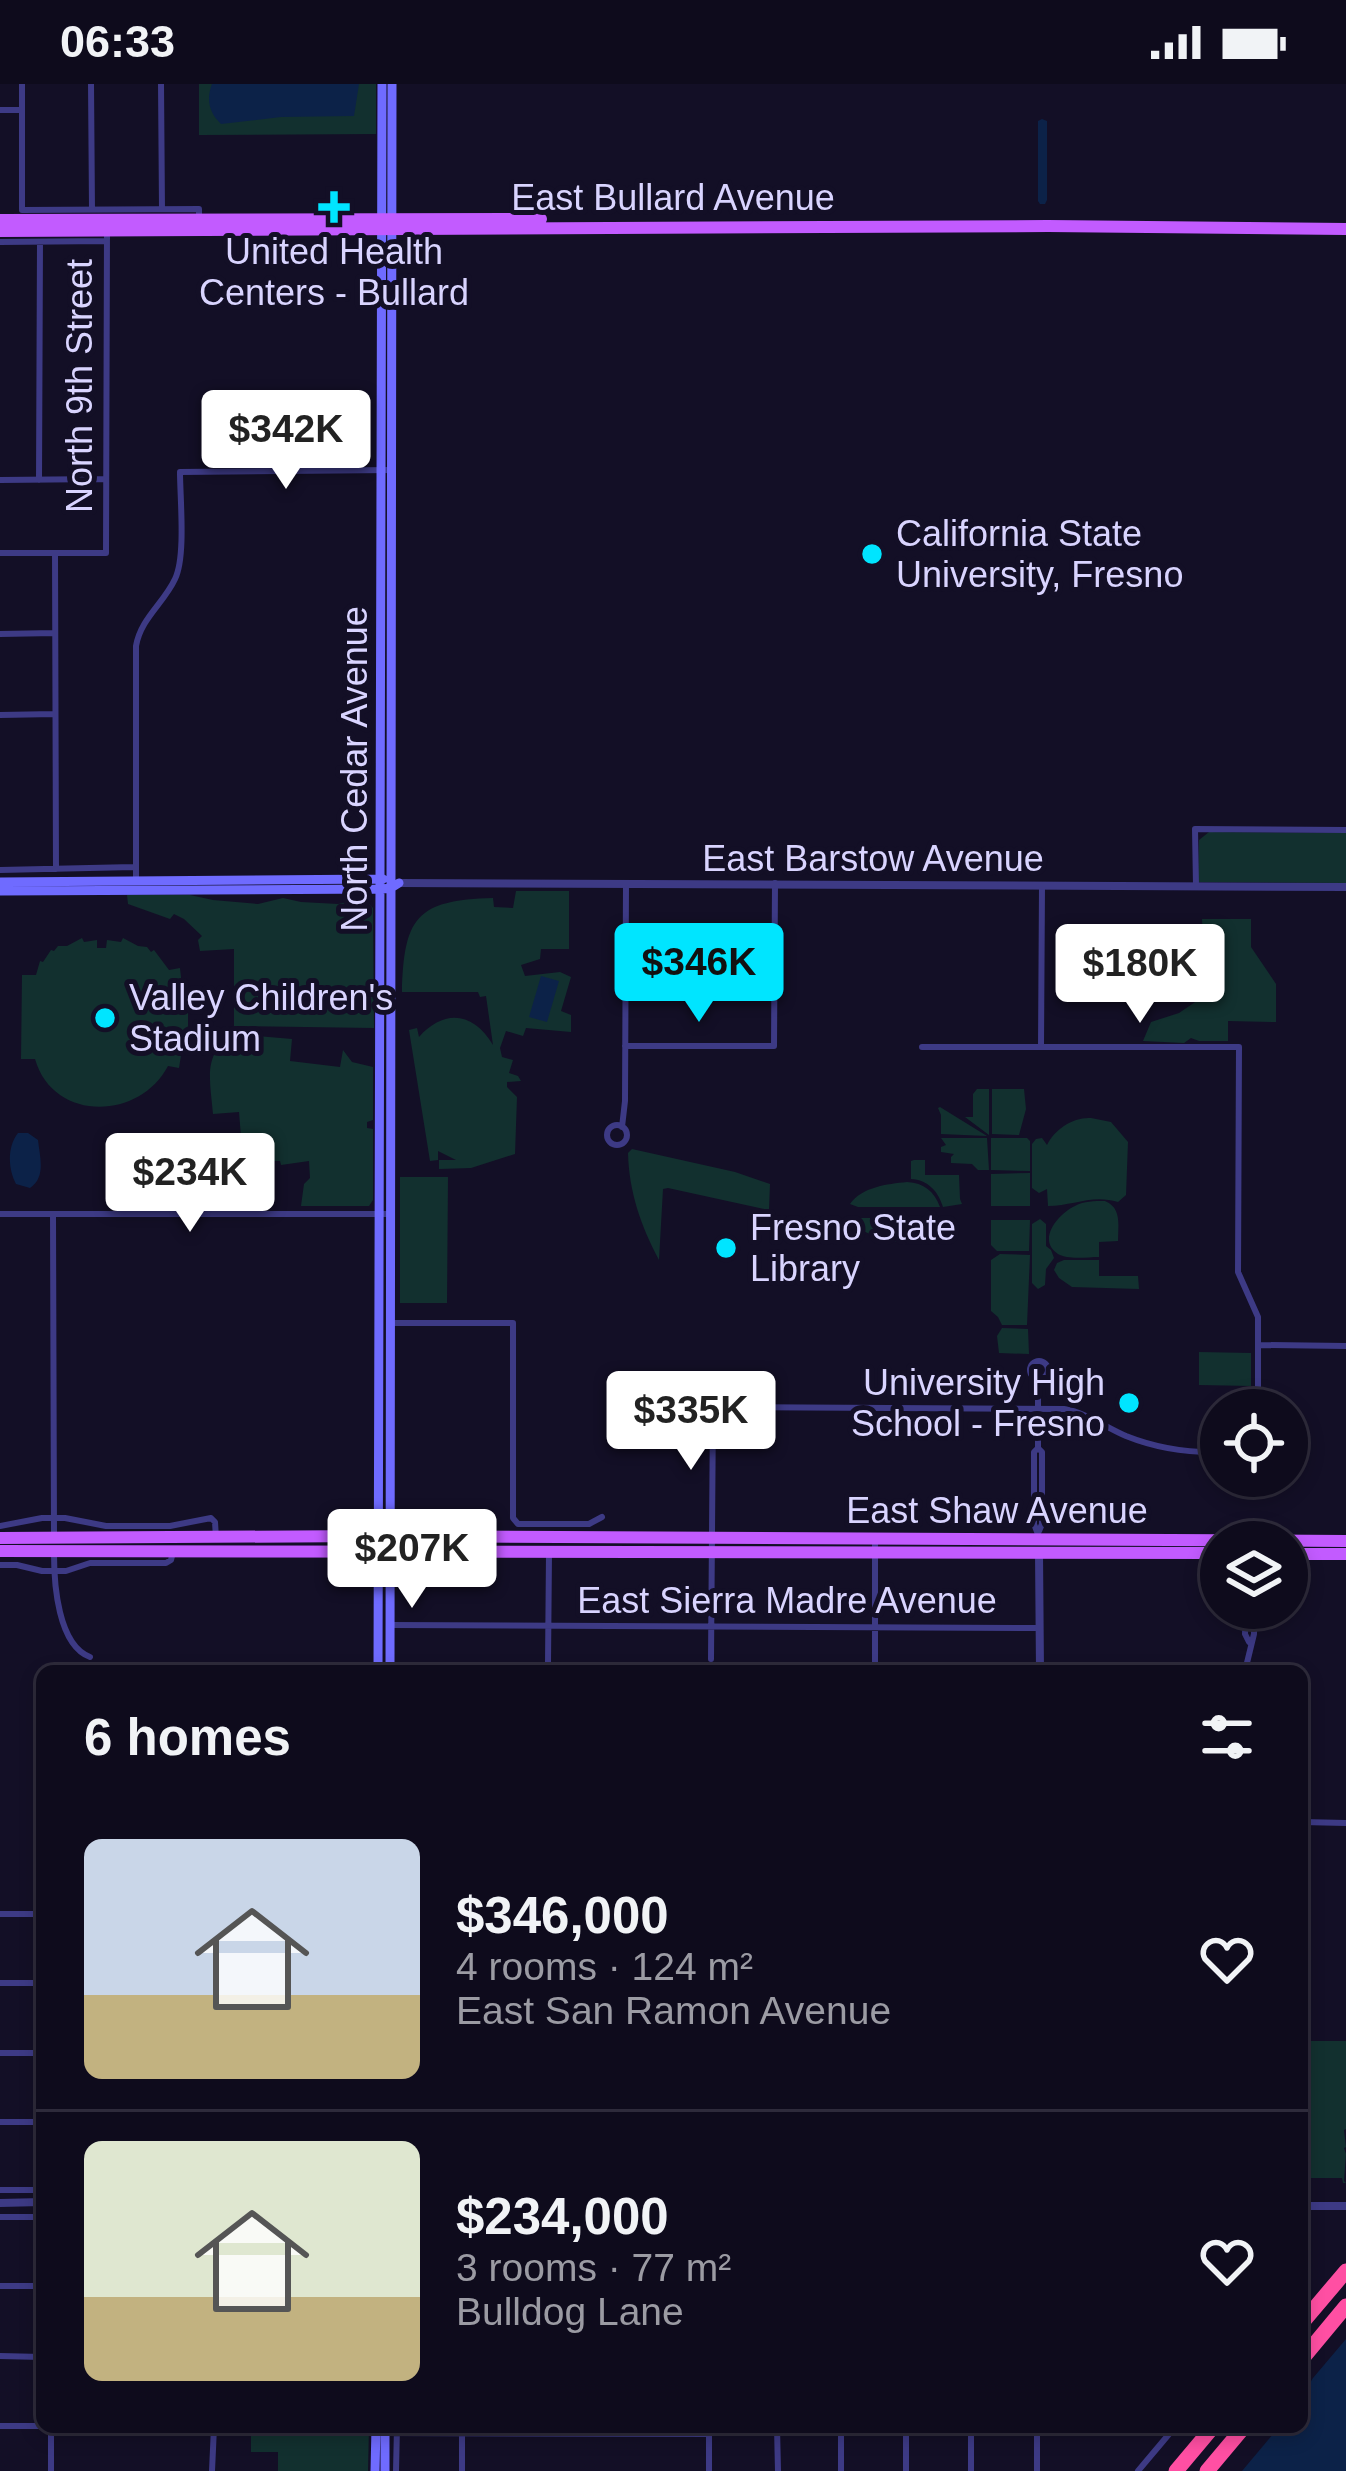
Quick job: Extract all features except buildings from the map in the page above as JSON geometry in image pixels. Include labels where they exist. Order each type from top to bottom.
[{"type":"highway","points":[[1308,2316],[1346,2271]]},
{"type":"highway","points":[[1308,2352],[1346,2306]]},
{"type":"highway","points":[[1176,2471],[1208,2433]]},
{"type":"highway","points":[[1207,2471],[1239,2433]]},
{"type":"main road","name":"North Cedar Avenue","points":[[382,84],[392,655],[380,1381],[391,1464],[378,1637],[385,1642],[385,1665]]},
{"type":"main road","name":"North Cedar Avenue","points":[[387,224],[392,84]]},
{"type":"main road","name":"East Bullard Avenue","points":[[0,220],[106,230],[387,224]]},
{"type":"main road","name":"East Bullard Avenue","points":[[0,231],[22,220]]},
{"type":"main road","name":"East Bullard Avenue","points":[[106,230],[200,220],[1346,226]]},
{"type":"main road","name":"North Cedar Avenue","points":[[387,470],[382,578],[389,884]]},
{"type":"main road","points":[[382,578],[387,584],[392,655]]},
{"type":"main road","name":"East Barstow Avenue","points":[[0,886],[389,884]]},
{"type":"main road","name":"North Cedar Avenue","points":[[386,1214],[391,1323],[384,1544],[390,1625],[386,1665]]},
{"type":"main road","name":"East Shaw Avenue","points":[[54,1545],[216,1538],[549,1551],[712,1545],[1346,1540]]},
{"type":"main road","points":[[549,1551],[555,1544],[610,1538]]},
{"type":"main road","name":"East Shaw Avenue","points":[[0,1545],[173,1550],[610,1538],[712,1545]]},
{"type":"main road","name":"East Shaw Avenue","points":[[1039,1542],[1200,1552]]},
{"type":"main road","points":[[1308,1554],[1346,1554]]},
{"type":"main road","points":[[375,2471],[385,2433]]},
{"type":"main road","points":[[385,2471],[386,2433]]},
{"type":"street","points":[[22,84],[22,220],[92,209],[200,209],[200,220]]},
{"type":"street","name":"North 9th Street","points":[[92,84],[92,209]]},
{"type":"street","points":[[161,84],[162,209]]},
{"type":"street","points":[[0,110],[22,110]]},
{"type":"street","points":[[0,242],[40,242],[106,230]]},
{"type":"street","name":"North 9th Street","points":[[56,869],[55,553],[106,553],[106,230]]},
{"type":"street","points":[[39,480],[40,242]]},
{"type":"street","points":[[136,885],[136,646],[145,621],[179,569],[180,472],[387,470]]},
{"type":"street","points":[[0,480],[106,479]]},
{"type":"street","points":[[0,553],[55,553]]},
{"type":"street","points":[[0,634],[55,634]]},
{"type":"street","points":[[0,715],[56,714]]},
{"type":"street","points":[[1196,886],[1196,829],[1346,830]]},
{"type":"street","points":[[0,870],[136,867]]},
{"type":"street","name":"East Barstow Avenue","points":[[389,884],[1346,887]]},
{"type":"street","points":[[622,1127],[626,884]]},
{"type":"street","points":[[625,1046],[774,1046],[775,884]]},
{"type":"street","points":[[1041,1048],[1042,886]]},
{"type":"street","points":[[922,1047],[1238,1047],[1238,1272],[1256,1311],[1258,1389]]},
{"type":"street","points":[[0,1214],[386,1214]]},
{"type":"street","points":[[53,1214],[54,1593],[71,1641],[78,1652],[90,1657]]},
{"type":"street","points":[[391,1323],[513,1324],[513,1518],[518,1524],[589,1525],[602,1517]]},
{"type":"street","points":[[1258,1345],[1346,1346]]},
{"type":"street","points":[[1039,1380],[1034,1524],[1039,1542],[1040,1665]]},
{"type":"street","points":[[711,1659],[712,1407],[1077,1412],[1126,1436],[1200,1451]]},
{"type":"street","points":[[0,1526],[54,1518],[106,1526],[170,1526],[211,1518],[216,1538]]},
{"type":"street","points":[[874,1665],[875,1546]]},
{"type":"street","points":[[0,1564],[66,1571],[90,1563],[166,1563],[173,1550]]},
{"type":"street","points":[[548,1663],[549,1551]]},
{"type":"street","name":"East Sierra Madre Avenue","points":[[390,1625],[1040,1628]]},
{"type":"street","points":[[1246,1665],[1253,1629]]},
{"type":"street","points":[[1308,1822],[1346,1823]]},
{"type":"street","points":[[0,1914],[36,1914]]},
{"type":"street","points":[[0,1982],[36,1983]]},
{"type":"street","points":[[0,2053],[36,2053]]},
{"type":"street","points":[[0,2122],[36,2122]]},
{"type":"street","points":[[0,2190],[36,2190]]},
{"type":"street","points":[[0,2203],[36,2202]]},
{"type":"street","points":[[1308,2206],[1346,2206]]},
{"type":"street","points":[[0,2217],[36,2217]]},
{"type":"street","points":[[0,2286],[36,2286]]},
{"type":"street","points":[[0,2356],[36,2356]]},
{"type":"street","points":[[0,2426],[36,2426]]},
{"type":"street","points":[[47,2433],[51,2471]]},
{"type":"street","points":[[212,2471],[214,2433]]},
{"type":"street","points":[[387,2433],[396,2471]]},
{"type":"street","points":[[462,2433],[462,2471]]},
{"type":"street","points":[[710,2433],[710,2471]]},
{"type":"street","points":[[778,2433],[778,2471]]},
{"type":"street","points":[[841,2433],[841,2471]]},
{"type":"street","points":[[906,2433],[906,2471]]},
{"type":"street","points":[[971,2433],[971,2471]]},
{"type":"street","points":[[1037,2433],[1037,2471]]},
{"type":"street","points":[[1138,2471],[1170,2433]]},
{"type":"green space","points":[[199,84],[376,84],[376,134],[199,135]]},
{"type":"green space","points":[[1209,832],[1346,833],[1346,883],[1198,882],[1199,840]]},
{"type":"green space","points":[[516,891],[569,891],[569,949],[541,949],[540,959],[521,965],[525,976],[560,972],[571,977],[561,1011],[571,1015],[571,1032],[526,1028],[523,1036],[506,1031],[502,1057],[513,1060],[509,1073],[521,1081],[507,1082],[517,1097],[515,1154],[471,1168],[439,1169],[439,1160],[456,1160],[438,1151],[438,1160],[430,1161],[409,1030],[417,1028],[419,1037],[439,1022],[459,1018],[477,1026],[493,1045],[486,996],[478,992],[402,992],[406,946],[419,918],[431,909],[493,898],[494,907],[513,908]]},
{"type":"green space","points":[[127,895],[190,895],[258,904],[283,898],[338,904],[364,898],[373,908],[374,1028],[234,1026],[234,949],[200,951],[202,936],[184,919],[174,914],[170,919],[128,904]]},
{"type":"green space","points":[[1202,919],[1251,919],[1251,947],[1276,984],[1276,1022],[1228,1021],[1228,1041],[1143,1041],[1151,1022],[1216,993],[1220,979],[1196,944],[1203,938]]},
{"type":"green space","name":"Valley Children's Stadium","points":[[82,938],[84,942],[97,940],[97,948],[106,948],[107,940],[121,942],[123,938],[154,950],[169,970],[180,968],[188,1029],[179,1068],[168,1066],[155,1084],[118,1105],[77,1103],[45,1080],[35,1059],[21,1059],[22,975],[36,975],[40,961],[51,950]]},
{"type":"green space","points":[[245,1035],[292,1039],[290,1061],[340,1067],[343,1050],[352,1062],[373,1067],[373,1120],[367,1122],[367,1128],[373,1129],[373,1200],[369,1206],[301,1206],[304,1184],[310,1178],[309,1161],[281,1165],[280,1161],[243,1161],[239,1112],[213,1114],[210,1076],[214,1054]]},
{"type":"green space","points":[[977,1089],[989,1089],[989,1135],[965,1117],[973,1117]]},
{"type":"green space","points":[[992,1089],[1024,1089],[1026,1109],[1019,1135],[992,1134]]},
{"type":"green space","points":[[940,1107],[987,1136],[941,1134]]},
{"type":"green space","points":[[1091,1118],[1111,1122],[1128,1142],[1126,1195],[1118,1202],[1100,1199],[1048,1206],[1047,1189],[1039,1193],[1032,1188],[1032,1144],[1042,1138],[1047,1145],[1065,1125]]},
{"type":"green space","points":[[941,1138],[987,1138],[989,1170],[951,1163],[954,1154],[941,1152],[946,1145]]},
{"type":"green space","points":[[991,1138],[1027,1138],[1030,1171],[991,1170]]},
{"type":"green space","points":[[632,1149],[770,1184],[769,1210],[663,1189],[659,1260],[634,1195],[628,1153]]},
{"type":"green space","points":[[925,1160],[925,1175],[959,1175],[962,1204],[943,1207],[931,1187],[911,1179],[911,1161]]},
{"type":"green space","points":[[1030,1173],[1030,1206],[991,1206],[991,1174]]},
{"type":"green space","points":[[400,1177],[448,1177],[447,1303],[400,1303]]},
{"type":"green space","points":[[907,1182],[928,1189],[940,1207],[850,1204],[868,1190]]},
{"type":"green space","points":[[1105,1201],[1117,1213],[1118,1241],[1099,1242],[1099,1257],[1067,1257],[1052,1248],[1049,1235],[1062,1214],[1082,1203]]},
{"type":"green space","points":[[857,1218],[940,1218],[923,1238],[900,1242],[851,1225]]},
{"type":"green space","points":[[1040,1219],[1046,1224],[1046,1246],[1054,1258],[1046,1269],[1045,1285],[1038,1289],[1032,1283],[1032,1224]]},
{"type":"green space","points":[[991,1220],[1030,1220],[1029,1251],[997,1251],[991,1245]]},
{"type":"green space","points":[[1000,1254],[1030,1255],[1027,1325],[1002,1325],[991,1311],[991,1260]]},
{"type":"green space","points":[[1064,1260],[1099,1260],[1099,1276],[1138,1276],[1139,1289],[1072,1287],[1054,1270]]},
{"type":"green space","points":[[1002,1328],[1028,1329],[1029,1354],[999,1353],[997,1336]]},
{"type":"green space","points":[[1199,1352],[1251,1353],[1251,1386],[1199,1385]]},
{"type":"green space","points":[[1308,2041],[1346,2041],[1346,2183],[1343,2183],[1342,2178],[1308,2178]]},
{"type":"green space","points":[[251,2433],[369,2433],[368,2471],[278,2471],[278,2452],[251,2452]]},
{"type":"water","points":[[212,84],[359,84],[354,116],[221,124],[210,106]]},
{"type":"water","points":[[1038,121],[1047,121],[1045,204],[1038,201]]},
{"type":"water","points":[[541,976],[559,981],[547,1022],[529,1017]]},
{"type":"water","points":[[18,1133],[38,1140],[40,1173],[30,1188],[16,1184],[11,1172],[10,1151]]},
{"type":"water","points":[[1346,2339],[1346,2471],[1242,2471],[1274,2433],[1308,2433],[1308,2386]]},
{"type":"place","name":"United Health Centers - Bullard","points":[[334,207]]},
{"type":"place","name":"California State University, Fresno","points":[[872,554]]},
{"type":"place","name":"Valley Children's Stadium","points":[[105,1018]]},
{"type":"place","name":"Fresno State Library","points":[[726,1248]]},
{"type":"place","name":"University High School - Fresno","points":[[1129,1403]]}]
